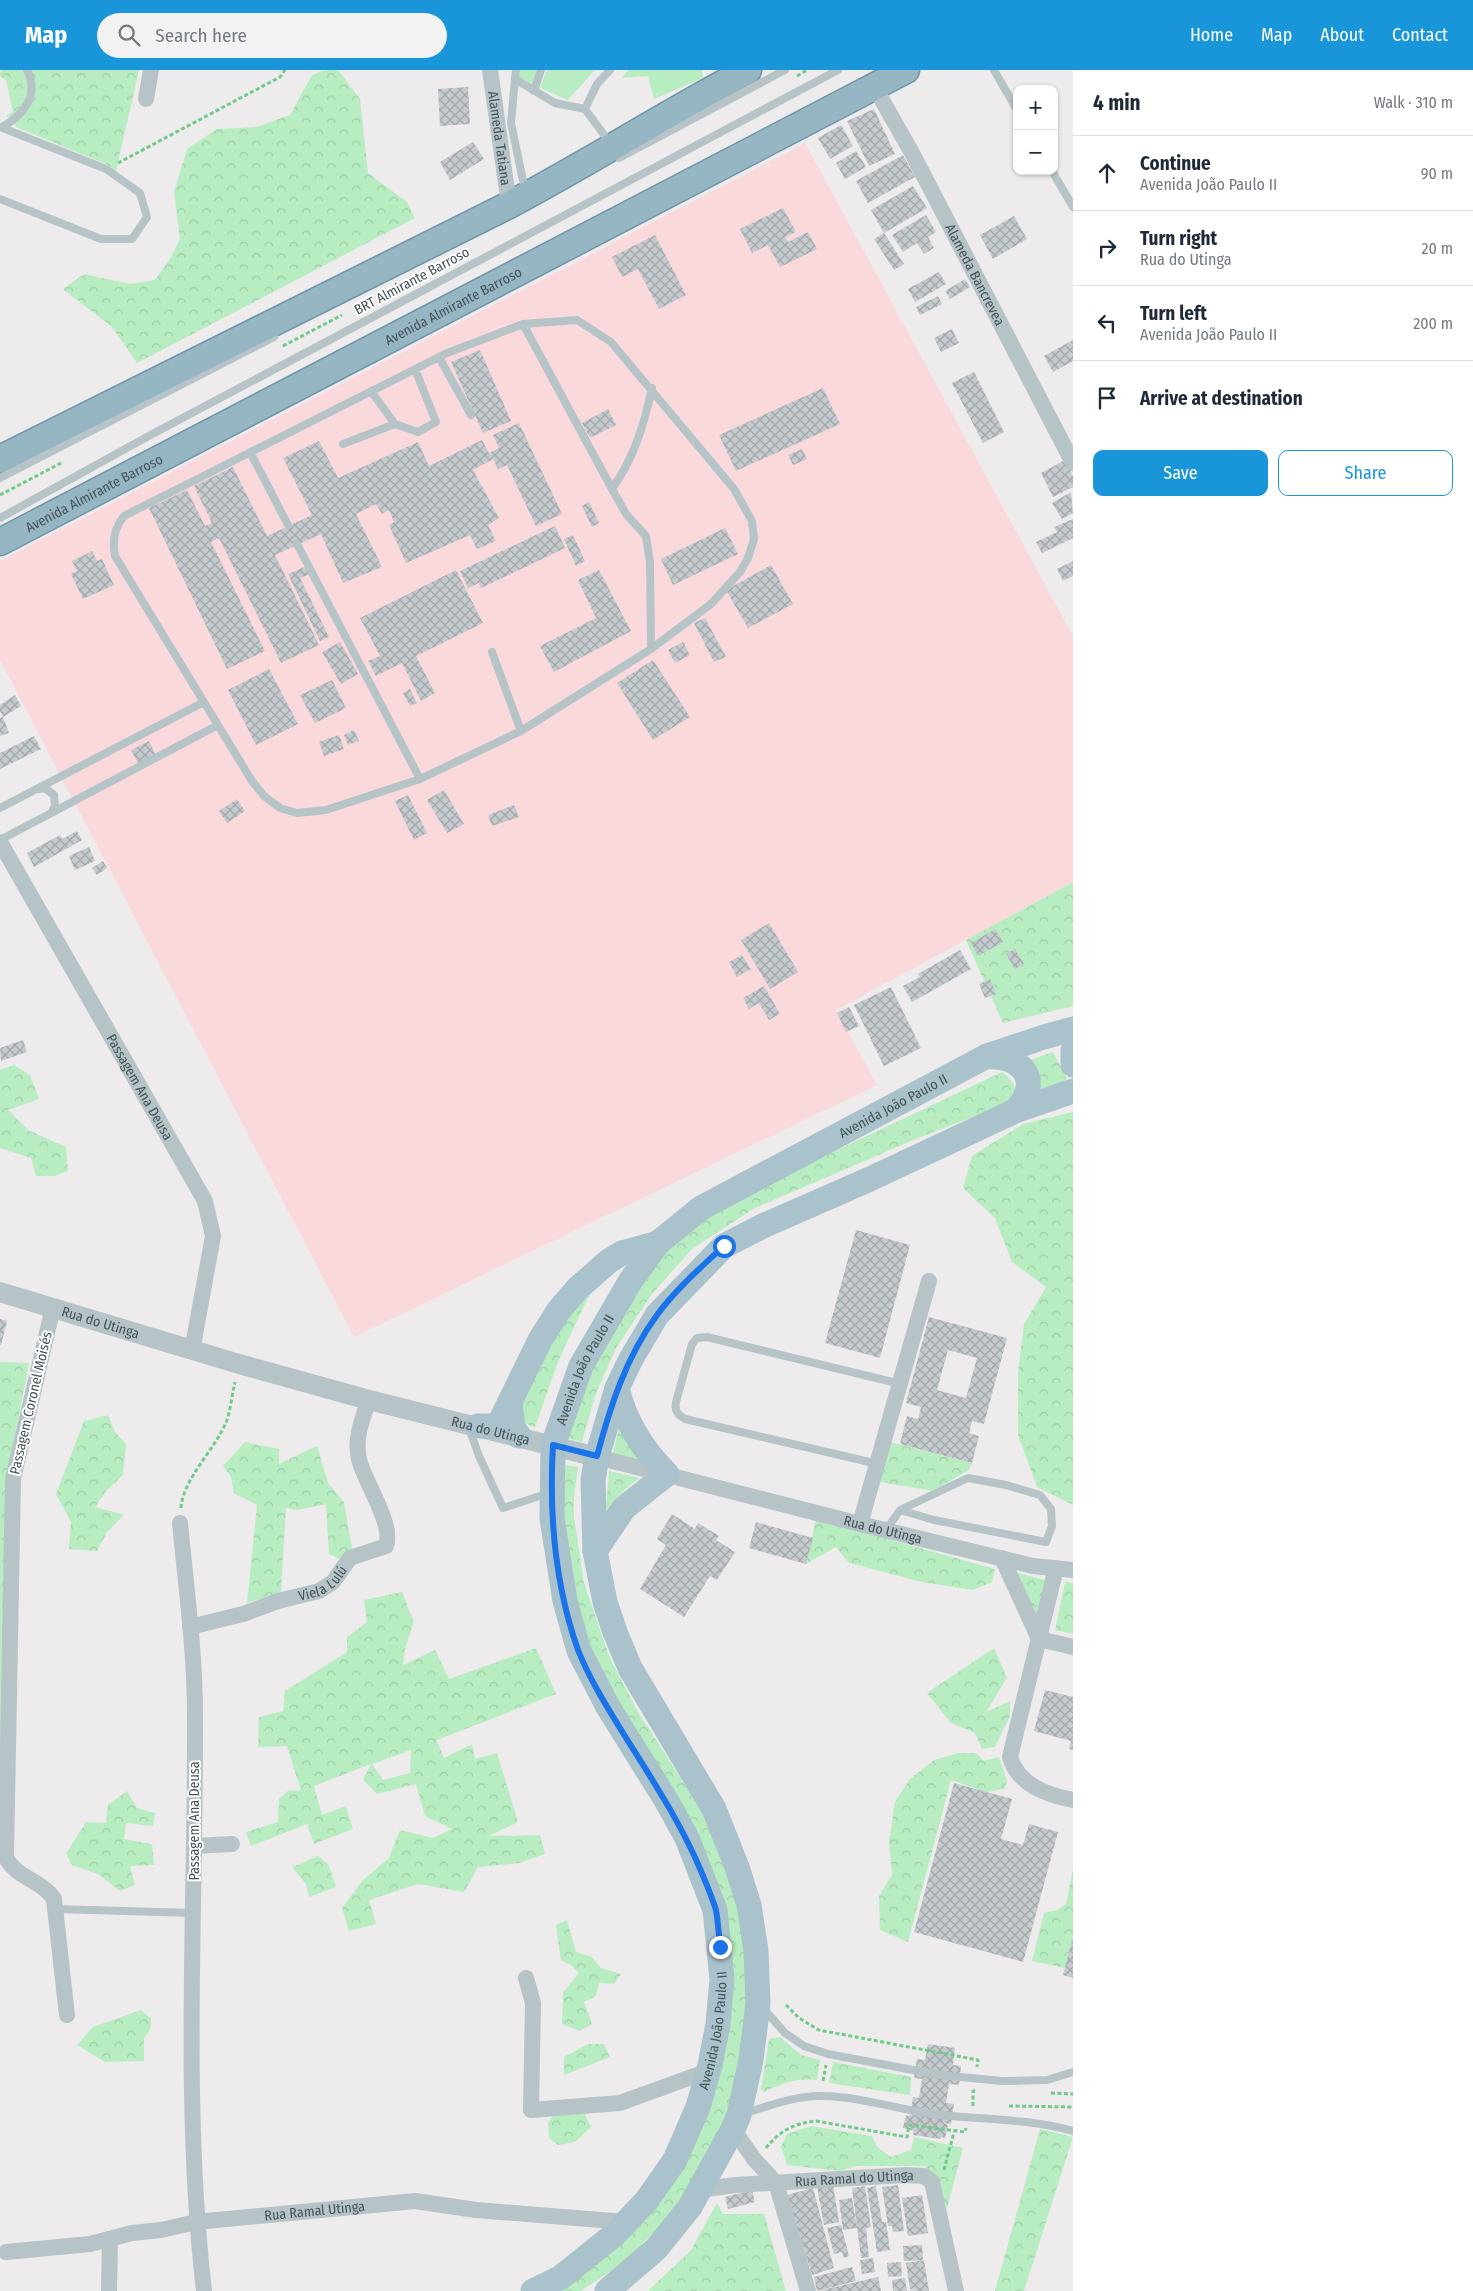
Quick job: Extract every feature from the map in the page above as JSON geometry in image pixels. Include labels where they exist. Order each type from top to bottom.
[{"type":"highway","points":[[0,458],[611,155],[721,77],[748,70]]},
{"type":"highway","name":"Avenida Almirante Barroso","points":[[0,542],[906,70]]},
{"type":"main road","name":"Avenida João Paulo II","points":[[534,2291],[560,2278],[615,2234],[647,2200],[675,2160],[698,2107],[708,2071],[718,2024],[722,1979],[716,1910],[687,1838],[666,1800],[608,1707],[578,1650],[565,1601],[556,1557],[551,1493],[553,1445],[581,1366],[631,1280],[658,1243],[708,1204],[987,1056],[1073,1029]]},
{"type":"main road","points":[[1073,1051],[1073,1065]]},
{"type":"main road","points":[[987,1056],[1007,1059],[1019,1066],[1027,1077],[1030,1086],[1025,1101],[1015,1112]]},
{"type":"main road","points":[[608,2291],[656,2249],[690,2207],[736,2122],[751,2060],[758,2004],[756,1952],[749,1904],[737,1867],[714,1809],[630,1668],[605,1602],[595,1551],[592,1500],[597,1456],[617,1388],[631,1359],[657,1315],[724,1246],[774,1220],[870,1179],[1015,1112],[1073,1090]]},
{"type":"main road","points":[[473,1425],[493,1426],[500,1422],[540,1340],[559,1310],[578,1288],[606,1263],[622,1253],[658,1243]]},
{"type":"main road","points":[[595,1551],[624,1508],[668,1474],[642,1446],[625,1414],[617,1388]]},
{"type":"main road","points":[[510,1404],[512,1428],[519,1436]]},
{"type":"street","points":[[146,99],[151,70]]},
{"type":"street","name":"Alameda Tatiana","points":[[490,70],[518,200]]},
{"type":"street","name":"Alameda Bancrevea","points":[[874,86],[912,153],[1073,463]]},
{"type":"street","name":"Passagem Ana Deusa","points":[[0,841],[205,1201],[213,1236],[192,1350]]},
{"type":"street","points":[[860,1524],[929,1281]]},
{"type":"street","name":"Rua do Utinga","points":[[0,1292],[239,1364],[369,1400],[1033,1566],[1073,1570]]},
{"type":"street","name":"Passagem Coronel Moisés","points":[[53,1307],[13,1479],[6,1857],[15,1870],[49,1890],[54,1898],[67,2015]]},
{"type":"street","name":"Viela Lulú","points":[[190,1627],[243,1614],[278,1601],[319,1590],[333,1582],[350,1558],[386,1546],[387,1536],[379,1507],[360,1462],[358,1449],[358,1435],[369,1400]]},
{"type":"street","name":"Passagem Ana Deusa","points":[[180,1522],[190,1627],[195,1715],[191,2120],[196,2222],[204,2291]]},
{"type":"street","points":[[1002,1558],[1039,1639]]},
{"type":"street","points":[[1056,1568],[1010,1757],[1020,1777],[1040,1790],[1073,1800]]},
{"type":"street","points":[[1039,1639],[1073,1647]]},
{"type":"street","points":[[194,1846],[232,1844]]},
{"type":"street","points":[[526,1978],[533,2003],[531,2110],[620,2103],[708,2071]]},
{"type":"street","name":"Rua Ramal do Utinga","points":[[736,2122],[754,2159],[776,2183]]},
{"type":"street","name":"Rua Ramal do Utinga","points":[[700,2190],[776,2183],[924,2176],[932,2182],[956,2291]]},
{"type":"street","points":[[776,2183],[808,2291]]},
{"type":"street","name":"Rua Ramal Utinga","points":[[6,2252],[90,2244],[132,2233],[161,2230],[196,2222],[415,2201],[476,2210],[626,2222]]},
{"type":"street","points":[[109,2291],[110,2239]]},
{"type":"lane","points":[[1,127],[15,120],[25,110],[31,91],[27,70]]},
{"type":"lane","points":[[516,70],[511,123],[518,200]]},
{"type":"lane","points":[[534,90],[541,70]]},
{"type":"lane","points":[[585,109],[597,84],[610,70]]},
{"type":"lane","points":[[515,79],[555,103],[585,109],[611,155],[785,70]]},
{"type":"lane","name":"BRT Almirante Barroso","points":[[0,518],[145,438],[838,70]]},
{"type":"lane","points":[[994,70],[1013,103]]},
{"type":"lane","points":[[0,198],[101,239],[132,239],[146,217],[140,193],[106,170],[1,127]]},
{"type":"lane","points":[[1054,175],[1073,207]]},
{"type":"lane","points":[[577,320],[611,342],[652,388],[734,489],[752,521],[754,538],[748,558],[740,572],[711,604],[651,649],[521,731],[420,779],[326,810],[297,813],[280,808],[264,796],[252,781],[115,556],[112,544],[119,522],[124,516],[439,357],[523,324],[577,320]]},
{"type":"lane","points":[[523,324],[626,514],[646,536],[650,562],[651,649]]},
{"type":"lane","points":[[0,478],[278,335]]},
{"type":"lane","points":[[439,357],[471,415]]},
{"type":"lane","points":[[371,391],[395,424],[418,432],[436,422],[415,369]]},
{"type":"lane","points":[[612,489],[622,474],[644,425],[652,388]]},
{"type":"lane","points":[[343,444],[395,424]]},
{"type":"lane","points":[[250,452],[288,526]]},
{"type":"lane","points":[[298,544],[420,779]]},
{"type":"lane","points":[[492,652],[521,731]]},
{"type":"lane","points":[[0,808],[204,702]]},
{"type":"lane","points":[[0,841],[218,725]]},
{"type":"lane","points":[[37,789],[45,788],[54,795],[55,806],[52,812]]},
{"type":"lane","points":[[878,1464],[685,1419],[678,1415],[675,1407],[692,1344],[697,1338],[707,1337],[901,1384]]},
{"type":"lane","points":[[473,1425],[479,1456],[503,1508],[551,1493]]},
{"type":"lane","points":[[886,1530],[900,1510],[968,1478],[1006,1485],[1040,1495],[1051,1509],[1052,1526],[1046,1542],[934,1520],[900,1510]]},
{"type":"lane","points":[[56,1909],[193,1913]]},
{"type":"lane","points":[[758,2004],[785,2033],[804,2046],[828,2054],[940,2075],[1002,2081],[1047,2080],[1073,2072]]},
{"type":"lane","points":[[736,2122],[790,2099],[820,2096],[859,2100],[932,2114],[1038,2122],[1073,2131]]},
{"type":"path","points":[[106,170],[280,77],[285,70]]},
{"type":"path","points":[[180,1522],[182,1502],[188,1487],[209,1454],[227,1420],[239,1364]]},
{"type":"path","points":[[786,2006],[799,2018],[819,2030],[978,2060]]},
{"type":"path","points":[[823,2081],[826,2065]]},
{"type":"path","points":[[973,2105],[982,2106]]},
{"type":"path","points":[[1002,2106],[1073,2107]]},
{"type":"path","points":[[765,2150],[773,2139],[786,2129],[801,2123],[816,2121],[907,2137],[909,2125],[954,2132]]},
{"type":"shaded area","points":[[805,143],[1073,636],[1073,882],[836,1010],[877,1085],[354,1337],[0,660],[0,561]]},
{"type":"green space","points":[[3,70],[139,70],[116,171],[106,164],[18,128],[6,116],[13,112],[6,80],[0,76],[0,72]]},
{"type":"green space","points":[[325,70],[338,70],[360,99],[368,173],[407,202],[415,218],[137,363],[112,327],[63,289],[84,274],[130,284],[155,280],[171,257],[180,239],[174,192],[187,149],[217,129],[256,127],[290,115],[312,75]]},
{"type":"green space","points":[[520,70],[537,70],[533,85],[519,77]]},
{"type":"green space","points":[[547,70],[595,70],[568,100],[540,88]]},
{"type":"green space","points":[[629,70],[702,70],[703,78],[654,99],[648,76],[621,78]]},
{"type":"green space","points":[[1073,882],[1073,1006],[1003,1023],[966,940]]},
{"type":"green space","points":[[1053,1052],[1068,1081],[1040,1093],[1027,1061]]},
{"type":"green space","points":[[14,1065],[30,1075],[39,1099],[8,1110],[28,1130],[66,1147],[68,1171],[54,1176],[36,1176],[31,1158],[0,1148],[0,1070]]},
{"type":"green space","points":[[1002,1072],[1011,1080],[1017,1091],[1013,1101],[911,1141],[755,1208],[692,1249],[652,1294],[616,1348],[595,1396],[582,1442],[560,1436],[580,1382],[668,1244],[730,1201]]},
{"type":"green space","points":[[1073,1112],[1073,1505],[1037,1487],[1018,1435],[1018,1372],[1024,1324],[1046,1287],[1012,1262],[995,1218],[963,1188],[972,1156],[1023,1124]]},
{"type":"green space","points":[[609,1261],[586,1302],[559,1359],[535,1427],[515,1420],[543,1347]]},
{"type":"green space","points":[[0,1362],[29,1363],[6,1483],[0,1816]]},
{"type":"green space","points":[[108,1415],[115,1432],[126,1444],[123,1475],[106,1491],[95,1507],[124,1515],[107,1532],[97,1551],[69,1549],[71,1522],[56,1494],[84,1421]]},
{"type":"green space","points":[[619,1428],[640,1460],[613,1453]]},
{"type":"green space","points":[[245,1442],[279,1449],[279,1464],[317,1446],[328,1483],[344,1502],[352,1549],[339,1559],[329,1554],[326,1504],[297,1510],[286,1508],[281,1592],[247,1603],[257,1505],[234,1493],[231,1477],[223,1466]]},
{"type":"green space","points":[[890,1442],[972,1463],[969,1470],[933,1491],[880,1482]]},
{"type":"green space","points":[[559,1464],[578,1467],[574,1496],[574,1517],[584,1583],[609,1656],[638,1712],[711,1825],[743,1918],[749,2027],[735,2087],[718,2138],[692,2186],[660,2226],[623,2263],[581,2291],[551,2291],[580,2273],[715,2085],[732,2010],[730,1963],[603,1681],[573,1608]]},
{"type":"green space","points":[[609,1471],[640,1478],[620,1495],[605,1517]]},
{"type":"green space","points":[[816,1519],[995,1569],[992,1582],[973,1590],[922,1582],[849,1563],[836,1547],[806,1564]]},
{"type":"green space","points":[[1014,1572],[1045,1580],[1038,1622]]},
{"type":"green space","points":[[1065,1582],[1073,1583],[1073,1634],[1055,1630]]},
{"type":"green space","points":[[402,1592],[414,1622],[405,1649],[403,1665],[435,1650],[449,1679],[536,1648],[556,1694],[437,1740],[444,1758],[472,1744],[475,1759],[497,1753],[518,1822],[489,1836],[540,1835],[545,1854],[519,1863],[478,1867],[464,1892],[418,1884],[369,1900],[376,1924],[349,1931],[342,1908],[363,1880],[389,1858],[400,1830],[433,1838],[452,1829],[425,1816],[416,1784],[377,1794],[363,1780],[371,1764],[314,1786],[322,1815],[346,1806],[353,1829],[314,1844],[307,1824],[251,1846],[246,1832],[278,1822],[279,1799],[289,1790],[301,1791],[287,1746],[258,1747],[259,1717],[283,1711],[285,1691],[347,1652],[347,1637],[367,1622],[364,1600]],"holes":[[[411,1750],[410,1773],[383,1780],[372,1764]]]},
{"type":"green space","points":[[994,1648],[1007,1678],[986,1712],[1010,1701],[1010,1716],[995,1747],[982,1749],[975,1733],[951,1723],[927,1693]]},
{"type":"green space","points":[[958,1753],[976,1753],[984,1761],[999,1757],[1007,1781],[1005,1789],[986,1792],[951,1780],[908,1942],[880,1930],[879,1896],[892,1875],[889,1841],[895,1802],[909,1780],[934,1760]]},
{"type":"green space","points":[[127,1791],[137,1808],[155,1813],[153,1826],[126,1823],[124,1839],[152,1844],[154,1865],[130,1866],[135,1885],[120,1891],[98,1874],[72,1865],[66,1854],[86,1822],[106,1823],[108,1805]]},
{"type":"green space","points":[[318,1856],[328,1864],[336,1887],[309,1897],[306,1884],[292,1867]]},
{"type":"green space","points":[[1073,1869],[1073,1938],[1065,1968],[1032,1961],[1044,1913],[1057,1910],[1066,1904]]},
{"type":"green space","points":[[567,1920],[576,1952],[592,1957],[601,1968],[621,1974],[614,1984],[599,1983],[596,1996],[584,2002],[592,2024],[580,2031],[562,2024],[563,1992],[579,1973],[571,1965],[561,1960],[556,1925]]},
{"type":"green space","points":[[141,2010],[151,2019],[150,2030],[144,2038],[144,2061],[105,2062],[77,2045],[93,2027]]},
{"type":"green space","points":[[780,2037],[801,2055],[820,2060],[817,2080],[789,2082],[764,2092],[761,2090],[769,2039]]},
{"type":"green space","points":[[588,2044],[604,2044],[610,2057],[564,2075],[564,2057]]},
{"type":"green space","points":[[833,2062],[911,2077],[910,2095],[829,2083]]},
{"type":"green space","points":[[555,2113],[585,2114],[591,2127],[575,2142],[558,2145],[549,2138],[548,2123]]},
{"type":"green space","points":[[811,2126],[872,2136],[877,2147],[891,2157],[911,2150],[914,2137],[963,2148],[947,2208],[932,2176],[925,2166],[855,2166],[840,2171],[787,2165],[781,2147],[787,2134]]},
{"type":"green space","points":[[1040,2129],[1073,2137],[1024,2291],[995,2291]]},
{"type":"green space","points":[[717,2203],[723,2214],[764,2214],[786,2291],[648,2291],[691,2250]]},
{"type":"building","points":[[468,87],[470,124],[440,126],[438,89]]},
{"type":"building","points":[[874,109],[895,154],[869,166],[847,121]]},
{"type":"building","points":[[841,125],[853,146],[830,159],[818,138]]},
{"type":"building","points":[[473,142],[484,159],[450,180],[440,162]]},
{"type":"building","points":[[856,151],[866,167],[845,179],[836,163]]},
{"type":"building","points":[[903,155],[915,177],[868,203],[856,181]]},
{"type":"building","points":[[913,186],[927,208],[884,233],[871,210]]},
{"type":"building","points":[[783,208],[796,232],[785,237],[788,242],[808,232],[817,249],[780,267],[768,245],[752,253],[740,229]]},
{"type":"building","points":[[926,215],[936,232],[928,237],[934,248],[924,254],[917,243],[903,252],[892,235]]},
{"type":"building","points":[[1014,216],[1027,239],[993,259],[980,235]]},
{"type":"building","points":[[884,233],[904,264],[894,270],[874,239]]},
{"type":"building","points":[[655,235],[686,295],[659,309],[638,269],[622,277],[612,257]]},
{"type":"building","points":[[939,272],[946,284],[915,302],[908,289]]},
{"type":"building","points":[[965,279],[970,287],[950,299],[945,291]]},
{"type":"building","points":[[938,296],[942,304],[920,315],[916,307]]},
{"type":"building","points":[[952,329],[959,343],[941,352],[934,338]]},
{"type":"building","points":[[1073,340],[1073,361],[1053,372],[1044,356]]},
{"type":"building","points":[[480,350],[511,421],[483,433],[451,362]]},
{"type":"building","points":[[974,372],[1004,432],[983,443],[952,383]]},
{"type":"building","points":[[823,388],[840,424],[736,471],[719,435]]},
{"type":"building","points":[[608,409],[616,425],[590,438],[582,423]]},
{"type":"building","points":[[519,423],[562,514],[536,526],[507,465],[498,469],[493,459],[473,470],[499,518],[488,525],[496,541],[477,549],[470,535],[406,563],[389,525],[394,522],[389,510],[382,514],[376,504],[356,514],[382,567],[343,583],[321,534],[275,555],[319,645],[281,663],[219,538],[211,542],[265,651],[227,669],[149,508],[187,490],[205,526],[212,523],[194,486],[233,467],[267,536],[312,515],[283,458],[319,441],[338,478],[418,442],[429,466],[482,440],[489,453],[499,448],[493,435]]},
{"type":"building","points":[[802,449],[807,459],[793,465],[788,455]]},
{"type":"building","points":[[1065,460],[1073,476],[1073,487],[1053,497],[1041,473]]},
{"type":"building","points":[[1071,492],[1073,513],[1062,519],[1052,503]]},
{"type":"building","points":[[589,502],[599,523],[592,527],[582,506]]},
{"type":"building","points":[[1073,519],[1073,538],[1042,553],[1036,542],[1057,532],[1054,527]]},
{"type":"building","points":[[555,526],[565,548],[481,588],[479,583],[468,588],[460,571]]},
{"type":"building","points":[[725,528],[738,554],[673,585],[661,559]]},
{"type":"building","points":[[573,535],[585,561],[576,566],[564,539]]},
{"type":"building","points":[[92,551],[97,561],[102,559],[114,585],[83,599],[71,574],[77,571],[72,561]]},
{"type":"building","points":[[1073,561],[1073,576],[1063,581],[1057,569]]},
{"type":"building","points":[[771,565],[793,604],[748,628],[726,590]]},
{"type":"building","points":[[307,566],[310,574],[300,578],[329,637],[320,641],[288,574]]},
{"type":"building","points":[[456,570],[483,623],[416,656],[435,693],[421,701],[402,663],[376,676],[368,661],[380,656],[360,618]]},
{"type":"building","points":[[599,570],[631,631],[554,672],[540,646],[596,618],[578,580]]},
{"type":"building","points":[[705,618],[726,657],[714,662],[694,623]]},
{"type":"building","points":[[340,642],[358,674],[341,684],[322,652]]},
{"type":"building","points":[[683,642],[690,655],[675,663],[668,650]]},
{"type":"building","points":[[653,660],[690,717],[653,740],[617,683]]},
{"type":"building","points":[[269,669],[298,724],[256,745],[228,690]]},
{"type":"building","points":[[332,680],[346,708],[315,723],[300,695]]},
{"type":"building","points":[[410,689],[417,703],[410,706],[403,693]]},
{"type":"building","points":[[15,695],[21,706],[3,717],[0,705]]},
{"type":"building","points":[[3,717],[9,733],[0,736],[0,718]]},
{"type":"building","points":[[354,730],[359,741],[348,745],[344,735]]},
{"type":"building","points":[[339,735],[344,749],[324,756],[319,742]]},
{"type":"building","points":[[34,736],[41,749],[0,769],[0,753]]},
{"type":"building","points":[[149,741],[156,755],[138,763],[131,750]]},
{"type":"building","points":[[444,790],[464,824],[447,833],[427,800]]},
{"type":"building","points":[[408,795],[427,833],[414,840],[395,801]]},
{"type":"building","points":[[237,799],[245,811],[227,823],[219,811]]},
{"type":"building","points":[[514,805],[519,817],[492,826],[488,815]]},
{"type":"building","points":[[77,831],[82,840],[34,867],[27,853],[60,835],[62,839]]},
{"type":"building","points":[[89,847],[95,861],[75,870],[69,856]]},
{"type":"building","points":[[103,861],[107,868],[97,875],[92,868]]},
{"type":"building","points":[[769,923],[798,972],[770,989],[741,940]]},
{"type":"building","points":[[995,929],[1003,942],[978,956],[971,943]]},
{"type":"building","points":[[1015,949],[1024,964],[1015,969],[1006,954]]},
{"type":"building","points":[[960,950],[971,969],[912,1002],[903,986],[920,977],[918,974]]},
{"type":"building","points":[[742,955],[751,969],[737,977],[729,962]]},
{"type":"building","points":[[990,979],[996,994],[985,998],[979,984]]},
{"type":"building","points":[[764,986],[780,1014],[769,1020],[759,1003],[749,1009],[743,998]]},
{"type":"building","points":[[891,987],[921,1048],[884,1066],[854,1005]]},
{"type":"building","points":[[849,1007],[859,1026],[846,1032],[837,1013]]},
{"type":"building","points":[[23,1040],[27,1052],[1,1061],[0,1048]]},
{"type":"building","points":[[856,1230],[910,1245],[880,1358],[825,1343]]},
{"type":"building","points":[[929,1317],[1007,1338],[984,1424],[972,1421],[969,1433],[979,1436],[972,1463],[900,1444],[907,1416],[918,1419],[921,1407],[906,1403]],"holes":[[[948,1350],[977,1358],[966,1398],[937,1390]]]},
{"type":"building","points":[[0,1319],[7,1321],[1,1345],[0,1345]]},
{"type":"building","points":[[672,1514],[695,1529],[698,1523],[719,1536],[716,1540],[735,1552],[717,1580],[710,1576],[684,1617],[640,1589],[666,1545],[657,1539]]},
{"type":"building","points":[[756,1522],[813,1538],[806,1564],[749,1548]]},
{"type":"building","points":[[1045,1690],[1073,1697],[1073,1750],[1069,1749],[1071,1741],[1034,1731]]},
{"type":"building","points":[[954,1783],[1012,1799],[1001,1839],[1023,1845],[1029,1824],[1058,1832],[1023,1962],[914,1932]]},
{"type":"building","points":[[1073,1940],[1073,1978],[1063,1975]]},
{"type":"building","points":[[928,2044],[955,2048],[953,2065],[961,2066],[959,2085],[949,2084],[946,2103],[954,2104],[951,2124],[943,2123],[948,2125],[945,2138],[941,2137],[941,2139],[913,2135],[914,2131],[903,2128],[906,2115],[910,2116],[913,2097],[919,2098],[922,2079],[914,2078],[917,2059],[925,2060]]},
{"type":"building","points":[[833,2184],[839,2222],[824,2225],[817,2187]]},
{"type":"building","points":[[898,2185],[904,2231],[893,2232],[892,2226],[888,2226],[882,2187]]},
{"type":"building","points":[[865,2186],[871,2227],[866,2228],[869,2257],[861,2258],[852,2188]]},
{"type":"building","points":[[876,2186],[882,2222],[886,2222],[890,2250],[877,2252],[867,2188]]},
{"type":"building","points":[[813,2188],[834,2268],[812,2275],[787,2195]]},
{"type":"building","points":[[752,2190],[755,2202],[728,2209],[725,2197]]},
{"type":"building","points":[[922,2195],[928,2233],[908,2236],[902,2198]]},
{"type":"building","points":[[852,2198],[857,2228],[843,2230],[839,2200]]},
{"type":"building","points":[[841,2225],[849,2256],[844,2258],[842,2252],[834,2254],[827,2228]]},
{"type":"building","points":[[922,2245],[923,2260],[904,2261],[903,2246]]},
{"type":"building","points":[[873,2258],[875,2272],[862,2274],[860,2260]]},
{"type":"building","points":[[924,2260],[929,2291],[908,2291],[916,2289],[910,2289],[906,2263]]},
{"type":"building","points":[[901,2262],[902,2276],[888,2277],[887,2263]]},
{"type":"building","points":[[852,2267],[856,2281],[817,2291],[814,2277]]},
{"type":"building","points":[[878,2277],[881,2291],[822,2291],[822,2290]]},
{"type":"building","points":[[905,2278],[907,2291],[893,2291],[892,2280]]},
{"type":"route","points":[[720,1947],[716,1910],[687,1838],[666,1800],[608,1707],[578,1650],[556,1557],[552,1518],[551,1473],[553,1445],[597,1456],[617,1388],[631,1359],[657,1315],[700,1268],[724,1246]]}]
